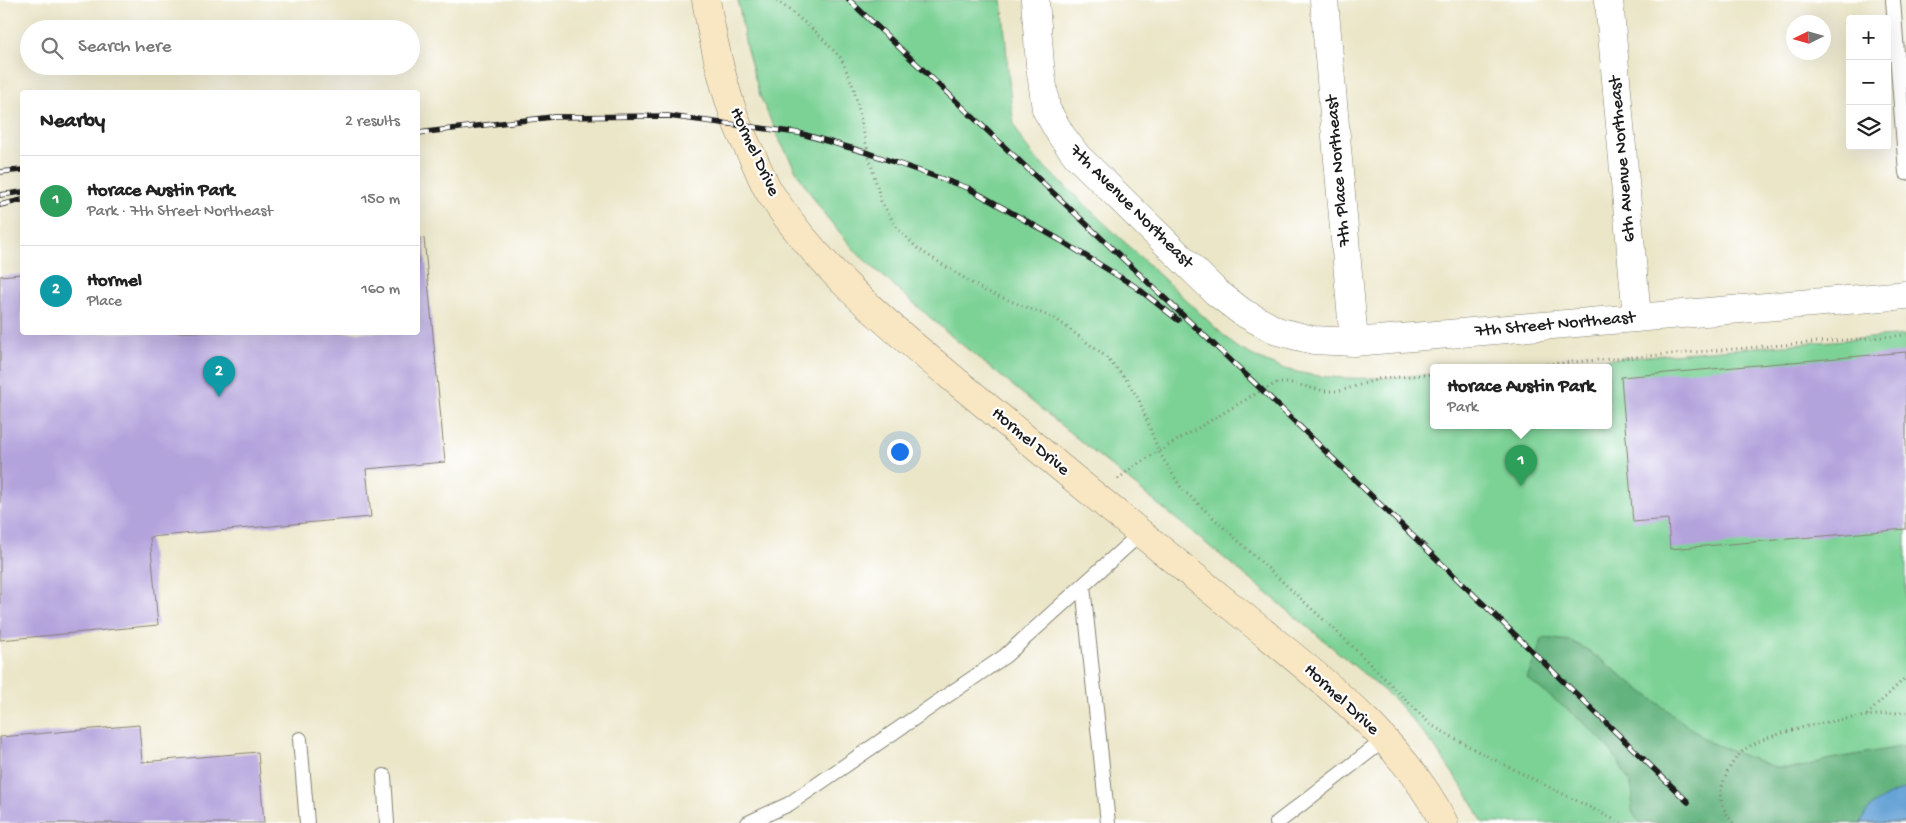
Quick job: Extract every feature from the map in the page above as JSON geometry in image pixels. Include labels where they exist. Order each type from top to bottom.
[{"type":"street","name":"Hormel Drive","points":[[706,0],[720,68],[737,124],[770,192],[801,235],[843,281],[892,328],[1344,700],[1384,740],[1419,783],[1444,823]]},
{"type":"street","name":"7th Avenue Northeast","points":[[1035,0],[1040,65],[1046,109],[1061,135],[1077,156],[1216,292]]},
{"type":"street","name":"7th Place Northeast","points":[[1324,0],[1354,342]]},
{"type":"street","name":"6th Avenue Northeast","points":[[1609,0],[1637,318]]},
{"type":"street","name":"7th Street Northeast","points":[[1216,292],[1242,312],[1277,331],[1313,340],[1354,342],[1906,295]]},
{"type":"lane","points":[[1893,0],[1906,173]]},
{"type":"lane","points":[[748,823],[789,804],[1005,656],[1141,534]]},
{"type":"lane","points":[[1083,586],[1108,823]]},
{"type":"lane","points":[[300,739],[307,823]]},
{"type":"lane","points":[[1277,823],[1384,740]]},
{"type":"lane","points":[[384,776],[387,823]]},
{"type":"path","points":[[777,0],[816,32],[842,58],[854,88],[881,201],[897,228],[918,249],[948,270],[983,290],[1056,319],[1105,356],[1126,379],[1139,400],[1159,452],[1168,468],[1191,499],[1351,645],[1431,724],[1481,753],[1621,823]]},
{"type":"path","points":[[1550,364],[1906,336]]},
{"type":"path","points":[[1100,500],[1134,466],[1277,383],[1290,383],[1325,391],[1340,391],[1379,379],[1430,374]]},
{"type":"path","points":[[1867,716],[1906,677]]},
{"type":"path","points":[[1733,823],[1722,807],[1721,788],[1730,764],[1752,744],[1792,730],[1867,716],[1906,712]]},
{"type":"green space","points":[[738,0],[1002,0],[1014,124],[1022,141],[1035,158],[1236,347],[1279,367],[1322,376],[1359,378],[1430,374],[1430,429],[1612,429],[1612,364],[1549,364],[1906,335],[1906,823],[1483,823],[1470,798],[1434,746],[1395,700],[1267,593],[949,334],[859,255],[825,215],[799,176],[780,141],[760,96],[746,46]]},
{"type":"green space","points":[[1543,638],[1571,641],[1588,650],[1709,742],[1777,768],[1800,768],[1826,760],[1906,746],[1906,823],[1642,823],[1632,811],[1633,793],[1629,782],[1609,749],[1576,716],[1527,678]]},
{"type":"water","points":[[1906,789],[1906,823],[1861,823],[1873,805],[1893,793]]},
{"type":"building","points":[[424,238],[445,462],[366,469],[371,517],[150,537],[158,625],[0,640],[0,276],[20,274],[20,335],[420,335],[420,239]]},
{"type":"building","points":[[1906,352],[1906,529],[1670,549],[1668,519],[1633,522],[1621,377]]},
{"type":"building","points":[[139,725],[142,762],[258,752],[264,823],[0,823],[0,737]]},
{"type":"railway","points":[[849,0],[1262,390],[1688,802]]},
{"type":"railway","points":[[420,133],[552,117],[668,116],[799,133],[868,153],[968,188],[1060,240],[1136,287],[1178,320]]},
{"type":"railway","points":[[0,172],[20,170]]},
{"type":"railway","points":[[0,195],[20,192]]},
{"type":"railway","points":[[0,205],[20,200]]},
{"type":"place","name":"Hormel","points":[[219,397]]},
{"type":"place","name":"Horace Austin Park","points":[[1521,486]]}]
